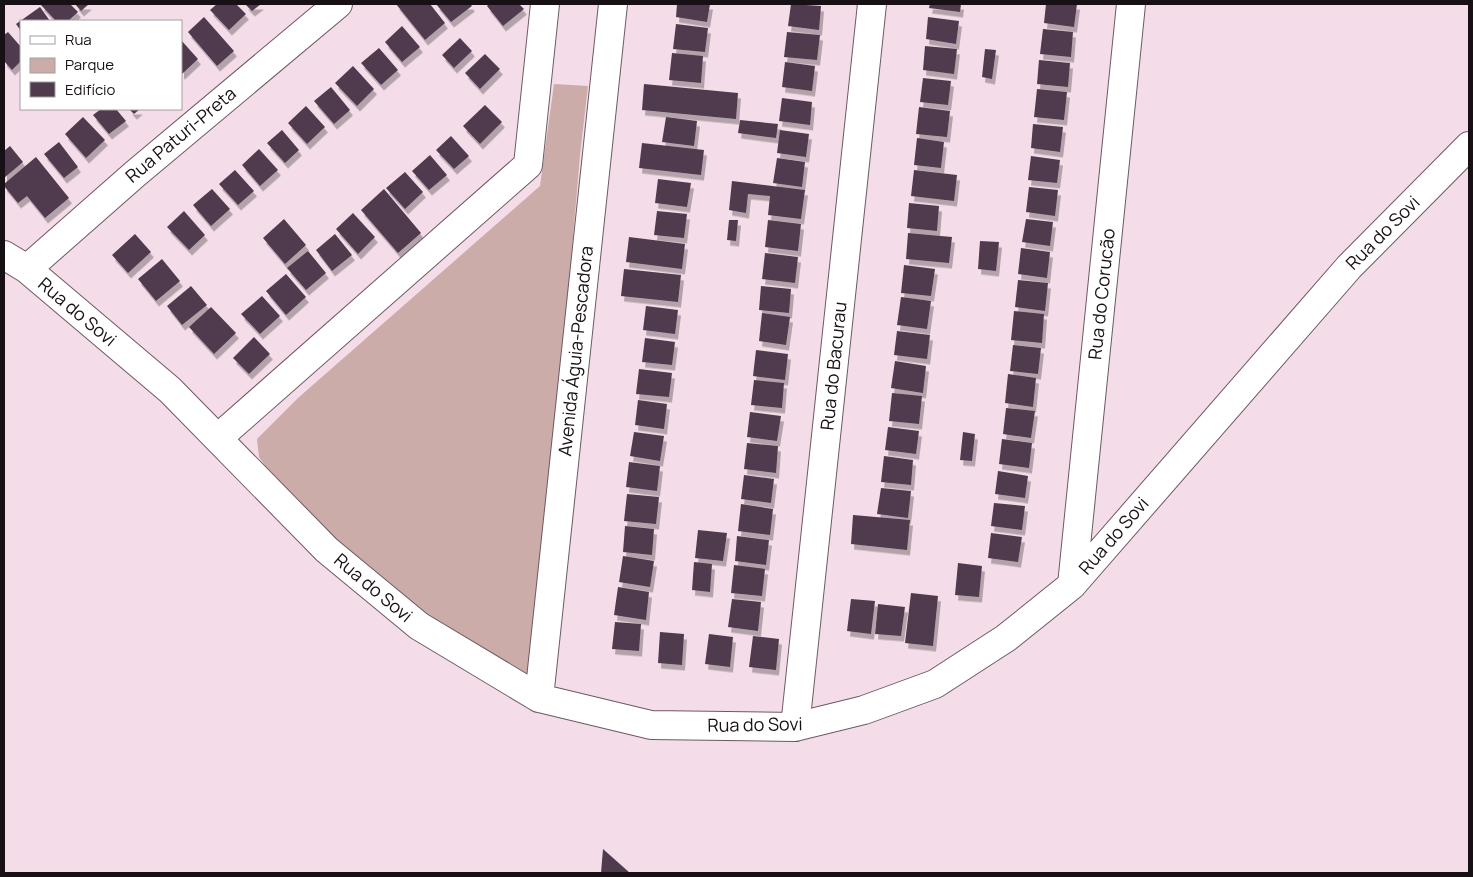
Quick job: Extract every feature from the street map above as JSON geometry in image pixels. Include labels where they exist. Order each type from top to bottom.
[{"type":"street","name":"Rua Paturi-Preta","points":[[27,269],[135,174],[338,4]]},
{"type":"street","points":[[218,438],[528,165],[545,4]]},
{"type":"street","name":"Avenida Águia-Pescadora","points":[[539,698],[613,4]]},
{"type":"street","name":"Rua do Bacurau","points":[[795,727],[872,4]]},
{"type":"street","name":"Rua do Corucão","points":[[1072,585],[1131,4]]},
{"type":"street","name":"Rua do Sovi","points":[[4,255],[27,269],[170,390],[327,550],[419,626],[539,698],[651,725],[795,727],[864,710],[935,684],[1006,638],[1072,585],[1349,267],[1469,146]]},
{"type":"green space","points":[[554,84],[588,86],[580,155],[566,320],[527,677],[430,619],[364,567],[276,482],[259,457],[257,439],[298,398],[540,186]]},
{"type":"building","points":[[70,4],[78,12],[69,20],[55,20],[41,5]]},
{"type":"building","points":[[75,4],[89,4],[81,11]]},
{"type":"building","points":[[217,4],[236,4],[246,14],[229,30],[210,10]]},
{"type":"building","points":[[245,4],[261,4],[252,11]]},
{"type":"building","points":[[396,4],[430,4],[445,23],[425,40]]},
{"type":"building","points":[[436,4],[470,4],[472,6],[451,22]]},
{"type":"building","points":[[489,4],[519,4],[524,9],[503,26],[487,6]]},
{"type":"building","points":[[677,4],[710,4],[707,22],[676,17]]},
{"type":"building","points":[[791,4],[821,6],[819,30],[788,26]]},
{"type":"building","points":[[930,4],[961,4],[960,12],[929,8]]},
{"type":"building","points":[[1046,4],[1077,4],[1074,27],[1044,23]]},
{"type":"building","points":[[40,7],[49,20],[22,20]]},
{"type":"building","points":[[204,17],[234,51],[217,66],[188,32]]},
{"type":"building","points":[[928,17],[959,21],[956,44],[926,39]]},
{"type":"building","points":[[20,21],[20,30],[16,24]]},
{"type":"building","points":[[676,24],[708,28],[705,52],[673,49]]},
{"type":"building","points":[[402,26],[420,47],[402,62],[385,42]]},
{"type":"building","points":[[1043,29],[1073,32],[1071,57],[1040,54]]},
{"type":"building","points":[[8,32],[20,46],[20,62],[12,70],[4,61],[4,35]]},
{"type":"building","points":[[787,32],[820,35],[817,60],[784,57]]},
{"type":"building","points":[[460,38],[472,51],[454,68],[442,55]]},
{"type":"building","points":[[182,41],[198,59],[182,74]]},
{"type":"building","points":[[925,46],[957,49],[954,74],[923,70]]},
{"type":"building","points":[[379,48],[398,70],[381,85],[361,63]]},
{"type":"building","points":[[985,49],[996,50],[992,79],[982,77]]},
{"type":"building","points":[[672,53],[703,56],[701,83],[669,80]]},
{"type":"building","points":[[485,54],[500,69],[480,89],[465,73]]},
{"type":"building","points":[[1039,60],[1070,63],[1068,87],[1037,84]]},
{"type":"building","points":[[785,62],[815,66],[812,91],[782,87]]},
{"type":"building","points":[[353,66],[374,89],[357,106],[335,83]]},
{"type":"building","points":[[923,78],[951,81],[948,105],[920,102]]},
{"type":"building","points":[[644,84],[738,93],[736,119],[642,110]]},
{"type":"building","points":[[331,87],[350,110],[334,124],[314,101]]},
{"type":"building","points":[[1037,89],[1067,92],[1064,120],[1034,117]]},
{"type":"building","points":[[782,98],[812,102],[810,125],[779,121]]},
{"type":"building","points":[[485,105],[502,122],[480,144],[463,126]]},
{"type":"building","points":[[306,106],[325,127],[307,144],[288,123]]},
{"type":"building","points":[[919,107],[950,111],[947,137],[916,134]]},
{"type":"building","points":[[100,110],[117,110],[126,121],[109,134],[93,115]]},
{"type":"building","points":[[130,110],[139,110],[134,114]]},
{"type":"building","points":[[83,117],[105,140],[86,158],[65,134]]},
{"type":"building","points":[[666,117],[697,121],[694,146],[662,142]]},
{"type":"building","points":[[740,120],[778,124],[776,138],[738,133]]},
{"type":"building","points":[[1033,124],[1063,127],[1060,152],[1031,148]]},
{"type":"building","points":[[282,130],[299,150],[285,163],[267,143]]},
{"type":"building","points":[[780,130],[809,134],[806,157],[777,153]]},
{"type":"building","points":[[451,136],[469,156],[454,169],[436,150]]},
{"type":"building","points":[[917,138],[944,142],[941,168],[914,165]]},
{"type":"building","points":[[59,142],[78,167],[64,178],[44,154]]},
{"type":"building","points":[[642,143],[704,150],[701,175],[639,168]]},
{"type":"building","points":[[10,146],[23,162],[4,178],[4,151]]},
{"type":"building","points":[[259,149],[278,170],[260,186],[242,165]]},
{"type":"building","points":[[430,155],[447,175],[429,190],[412,171]]},
{"type":"building","points":[[1031,156],[1060,160],[1057,183],[1028,180]]},
{"type":"building","points":[[36,157],[69,198],[45,218],[27,196],[18,203],[4,186]]},
{"type":"building","points":[[777,158],[805,162],[802,187],[773,183]]},
{"type":"building","points":[[235,170],[254,191],[238,205],[219,184]]},
{"type":"building","points":[[914,170],[957,175],[954,201],[911,196]]},
{"type":"building","points":[[405,172],[423,192],[405,209],[386,188]]},
{"type":"building","points":[[658,179],[691,183],[687,207],[655,203]]},
{"type":"building","points":[[732,181],[805,190],[801,219],[768,215],[770,196],[748,194],[746,213],[729,210]]},
{"type":"building","points":[[1029,187],[1058,190],[1055,216],[1026,212]]},
{"type":"building","points":[[212,189],[230,209],[211,226],[193,205]]},
{"type":"building","points":[[384,189],[421,233],[398,253],[361,210]]},
{"type":"building","points":[[909,203],[939,206],[937,231],[907,228]]},
{"type":"building","points":[[184,211],[205,235],[189,250],[167,227]]},
{"type":"building","points":[[657,211],[687,214],[684,238],[654,235]]},
{"type":"building","points":[[353,213],[375,237],[358,254],[336,229]]},
{"type":"building","points":[[284,219],[306,245],[285,264],[263,238]]},
{"type":"building","points":[[1026,219],[1053,222],[1050,246],[1022,242]]},
{"type":"building","points":[[729,220],[738,220],[736,241],[727,240]]},
{"type":"building","points":[[768,220],[801,224],[798,251],[765,247]]},
{"type":"building","points":[[908,233],[952,237],[949,263],[906,259]]},
{"type":"building","points":[[135,234],[151,252],[128,273],[112,255]]},
{"type":"building","points":[[335,234],[352,255],[332,271],[316,250]]},
{"type":"building","points":[[629,237],[685,244],[682,269],[626,262]]},
{"type":"building","points":[[980,241],[999,242],[996,271],[978,269]]},
{"type":"building","points":[[1021,248],[1050,252],[1047,278],[1018,274]]},
{"type":"building","points":[[308,251],[326,273],[306,290],[287,268]]},
{"type":"building","points":[[765,253],[798,257],[795,283],[762,279]]},
{"type":"building","points":[[162,259],[180,281],[156,301],[138,279]]},
{"type":"building","points":[[904,265],[935,269],[931,296],[901,293]]},
{"type":"building","points":[[624,269],[681,275],[678,302],[621,296]]},
{"type":"building","points":[[286,274],[306,297],[286,315],[266,291]]},
{"type":"building","points":[[1018,280],[1048,283],[1045,311],[1015,307]]},
{"type":"building","points":[[191,286],[207,305],[182,325],[167,306]]},
{"type":"building","points":[[761,286],[791,289],[789,313],[759,310]]},
{"type":"building","points":[[262,296],[280,316],[260,334],[241,314]]},
{"type":"building","points":[[901,297],[931,301],[927,329],[897,325]]},
{"type":"building","points":[[646,306],[678,310],[675,334],[643,330]]},
{"type":"building","points":[[211,307],[236,333],[214,354],[189,327]]},
{"type":"building","points":[[1014,311],[1044,314],[1042,343],[1011,340]]},
{"type":"building","points":[[762,313],[790,317],[786,345],[759,341]]},
{"type":"building","points":[[897,331],[930,335],[927,359],[894,355]]},
{"type":"building","points":[[254,337],[270,354],[249,374],[233,358]]},
{"type":"building","points":[[645,338],[675,342],[672,365],[642,362]]},
{"type":"building","points":[[1013,345],[1041,348],[1038,374],[1010,371]]},
{"type":"building","points":[[756,350],[788,354],[785,380],[753,376]]},
{"type":"building","points":[[895,361],[926,366],[923,393],[891,388]]},
{"type":"building","points":[[639,369],[672,373],[669,397],[636,394]]},
{"type":"building","points":[[1008,374],[1036,378],[1033,407],[1005,403]]},
{"type":"building","points":[[754,380],[784,383],[782,408],[751,405]]},
{"type":"building","points":[[892,393],[922,396],[919,424],[889,421]]},
{"type":"building","points":[[638,400],[667,404],[664,429],[635,425]]},
{"type":"building","points":[[1006,408],[1035,411],[1031,438],[1003,434]]},
{"type":"building","points":[[750,412],[781,416],[777,441],[747,437]]},
{"type":"building","points":[[888,427],[919,431],[916,454],[885,450]]},
{"type":"building","points":[[634,432],[664,436],[660,461],[630,456]]},
{"type":"building","points":[[963,432],[975,434],[972,461],[960,460]]},
{"type":"building","points":[[1002,439],[1032,443],[1029,468],[999,464]]},
{"type":"building","points":[[747,443],[778,446],[776,473],[744,469]]},
{"type":"building","points":[[884,456],[913,460],[911,485],[881,482]]},
{"type":"building","points":[[629,462],[660,466],[657,491],[626,487]]},
{"type":"building","points":[[998,471],[1028,476],[1025,498],[995,494]]},
{"type":"building","points":[[744,475],[774,479],[771,503],[741,499]]},
{"type":"building","points":[[881,488],[911,491],[908,518],[877,514]]},
{"type":"building","points":[[627,494],[659,497],[656,524],[624,521]]},
{"type":"building","points":[[994,503],[1025,506],[1022,530],[991,526]]},
{"type":"building","points":[[741,504],[773,509],[770,535],[738,531]]},
{"type":"building","points":[[853,515],[910,520],[907,550],[851,544]]},
{"type":"building","points":[[625,526],[654,529],[652,555],[623,552]]},
{"type":"building","points":[[698,530],[727,533],[723,561],[695,558]]},
{"type":"building","points":[[991,533],[1022,537],[1018,562],[988,558]]},
{"type":"building","points":[[737,536],[769,540],[766,565],[735,561]]},
{"type":"building","points":[[623,556],[654,561],[650,587],[619,582]]},
{"type":"building","points":[[694,562],[712,564],[710,592],[692,590]]},
{"type":"building","points":[[958,563],[982,566],[979,597],[955,595]]},
{"type":"building","points":[[734,565],[765,569],[762,596],[731,593]]},
{"type":"building","points":[[618,587],[649,592],[646,620],[614,615]]},
{"type":"building","points":[[911,593],[938,596],[933,646],[905,643]]},
{"type":"building","points":[[732,599],[761,602],[758,631],[728,627]]},
{"type":"building","points":[[851,599],[875,601],[871,634],[847,631]]},
{"type":"building","points":[[878,604],[905,607],[901,636],[875,634]]},
{"type":"building","points":[[615,622],[641,624],[639,651],[612,649]]},
{"type":"building","points":[[660,632],[684,634],[682,665],[658,663]]},
{"type":"building","points":[[709,634],[733,637],[730,667],[705,664]]},
{"type":"building","points":[[753,636],[779,639],[776,670],[749,667]]},
{"type":"building","points":[[603,849],[630,873],[601,873]]}]
